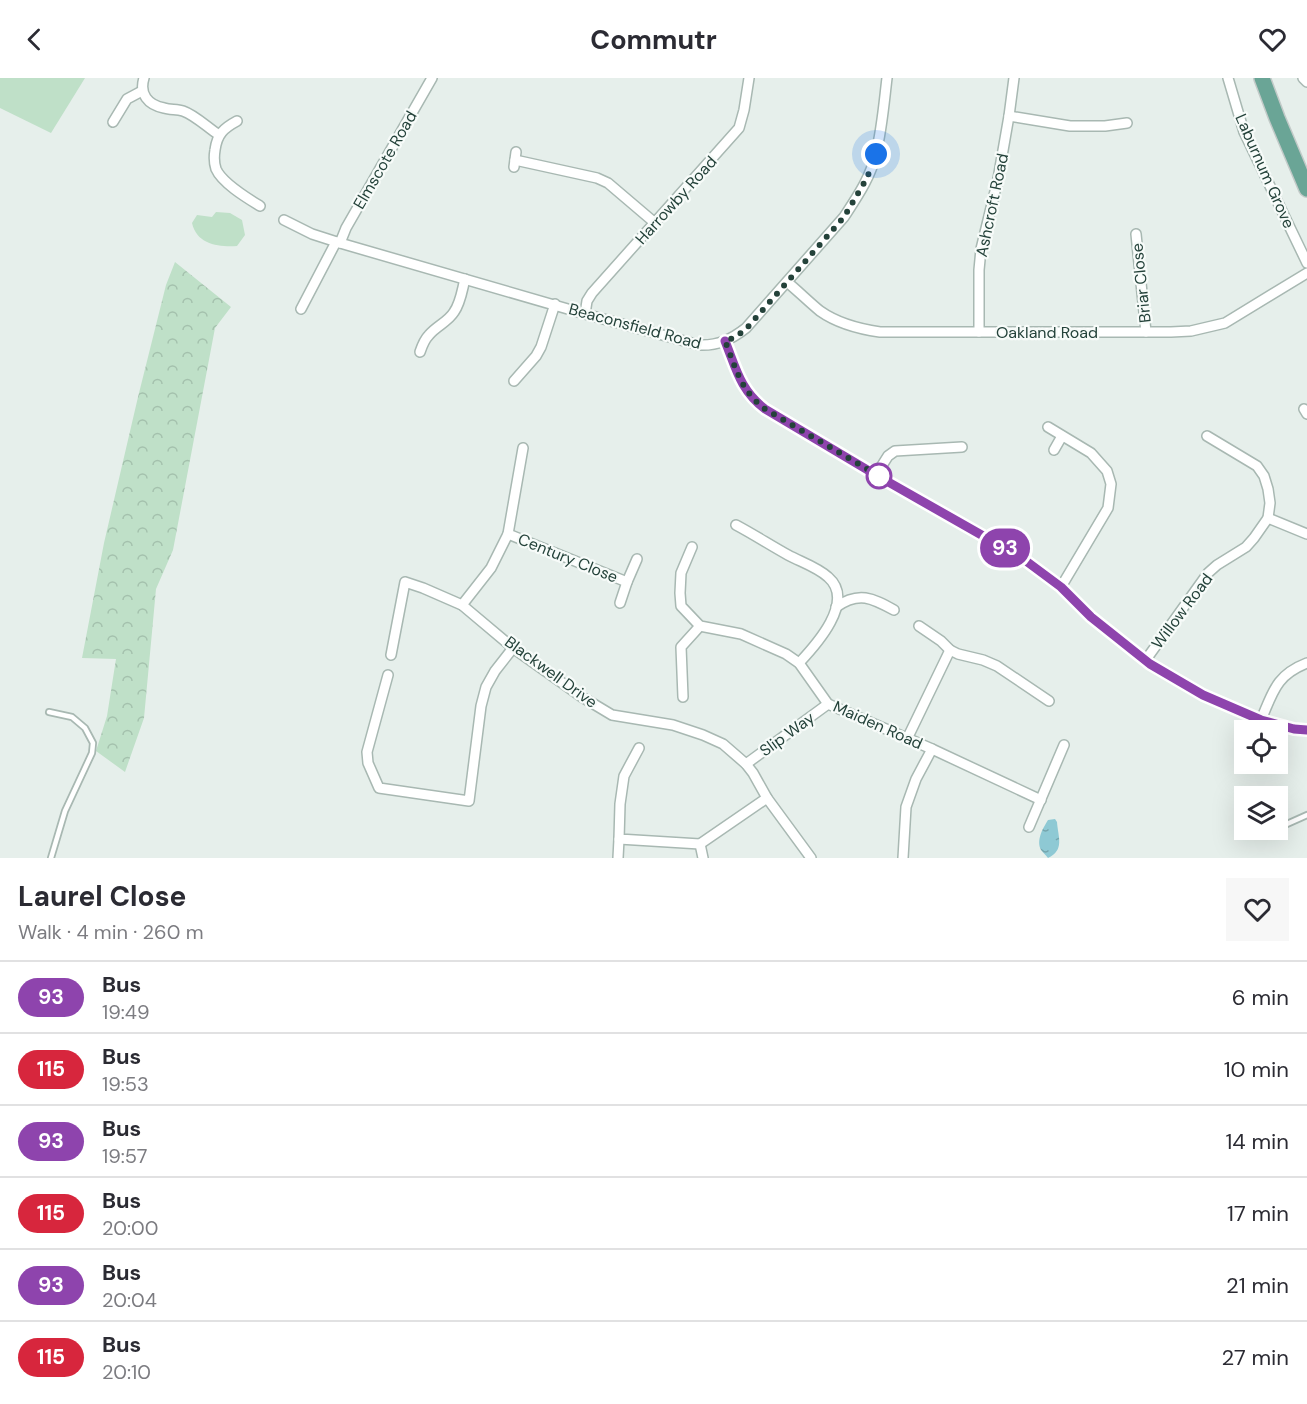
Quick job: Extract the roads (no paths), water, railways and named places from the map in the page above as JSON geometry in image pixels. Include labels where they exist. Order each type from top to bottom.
[{"type":"main road","points":[[1262,78],[1307,189]]},
{"type":"street","points":[[144,78],[142,91],[157,107],[184,111],[219,135]]},
{"type":"street","name":"Elmscote Road","points":[[301,309],[432,78]]},
{"type":"street","name":"Harrowby Road","points":[[585,314],[587,301],[592,293],[739,128],[749,78]]},
{"type":"street","name":"Beaconsfield Road","points":[[284,220],[338,243],[585,314],[699,345],[719,344],[736,337],[747,328],[844,217],[867,178],[876,154],[887,78]]},
{"type":"street","name":"Ashcroft Road","points":[[979,332],[981,249],[998,179],[1014,78]]},
{"type":"street","name":"Laburnum Grove","points":[[1228,78],[1244,132],[1307,262]]},
{"type":"street","points":[[1303,78],[1307,82]]},
{"type":"street","points":[[113,122],[127,99],[142,91]]},
{"type":"street","points":[[1009,116],[1070,126],[1105,126],[1127,123]]},
{"type":"street","points":[[237,121],[226,128],[216,142],[214,154],[217,171],[241,195],[260,206]]},
{"type":"street","points":[[515,160],[597,178],[608,183],[655,223]]},
{"type":"street","name":"Briar Close","points":[[1136,234],[1146,332]]},
{"type":"street","name":"Oakland Road","points":[[787,282],[820,311],[865,330],[880,332],[1146,332],[1191,331],[1225,323],[1307,273]]},
{"type":"street","points":[[420,352],[430,333],[454,313],[460,302],[465,279]]},
{"type":"street","points":[[514,381],[541,347],[555,304]]},
{"type":"street","points":[[725,341],[746,391],[765,409],[1022,558],[1061,587],[1091,617],[1145,661],[1203,695],[1261,720],[1280,679],[1296,667],[1307,663]]},
{"type":"street","points":[[1048,427],[1091,453],[1107,471],[1111,484],[1108,508],[1061,587]]},
{"type":"street","points":[[1054,450],[1062,436]]},
{"type":"street","points":[[1207,436],[1257,466],[1264,476],[1268,489],[1270,503],[1268,518],[1307,534]]},
{"type":"street","points":[[876,475],[888,456],[895,451],[962,447]]},
{"type":"street","points":[[462,605],[491,568],[508,534],[523,448]]},
{"type":"street","name":"Willow Road","points":[[1145,661],[1208,573],[1246,547],[1268,518]]},
{"type":"street","points":[[736,525],[829,578],[836,587],[836,607],[826,630],[799,663]]},
{"type":"street","name":"Century Close","points":[[508,534],[627,582]]},
{"type":"street","points":[[683,697],[681,647],[700,627],[681,606],[681,573],[692,547]]},
{"type":"street","name":"Century Close","points":[[620,603],[638,559]]},
{"type":"street","name":"Blackwell Drive","points":[[391,655],[405,582],[462,605],[513,648],[582,697],[612,715],[673,724],[723,744],[753,773],[767,798],[811,858]]},
{"type":"street","points":[[836,607],[846,600],[864,597],[874,599],[894,610]]},
{"type":"street","name":"Maiden Road","points":[[700,627],[741,634],[776,649],[799,663],[828,704],[1041,800]]},
{"type":"street","points":[[919,627],[950,650],[997,666],[1049,701]]},
{"type":"street","points":[[388,675],[367,752],[368,763],[379,788],[469,801],[483,696],[495,671],[513,648]]},
{"type":"street","points":[[907,739],[950,650]]},
{"type":"street","name":"Slip Way","points":[[746,764],[828,704]]},
{"type":"street","points":[[1288,727],[1307,730]]},
{"type":"street","points":[[1029,827],[1064,746]]},
{"type":"street","points":[[618,858],[620,804],[624,776],[639,748]]},
{"type":"street","points":[[903,858],[906,807],[916,779],[932,749]]},
{"type":"street","points":[[619,839],[700,844],[767,798]]},
{"type":"street","points":[[700,844],[703,858]]},
{"type":"lane","points":[[49,712],[72,717],[86,728],[93,743],[92,753],[65,811],[51,858]]},
{"type":"lane","points":[[1288,824],[1307,816]]},
{"type":"water","points":[[1055,819],[1059,847],[1048,858],[1041,850],[1040,838],[1048,820]]}]
